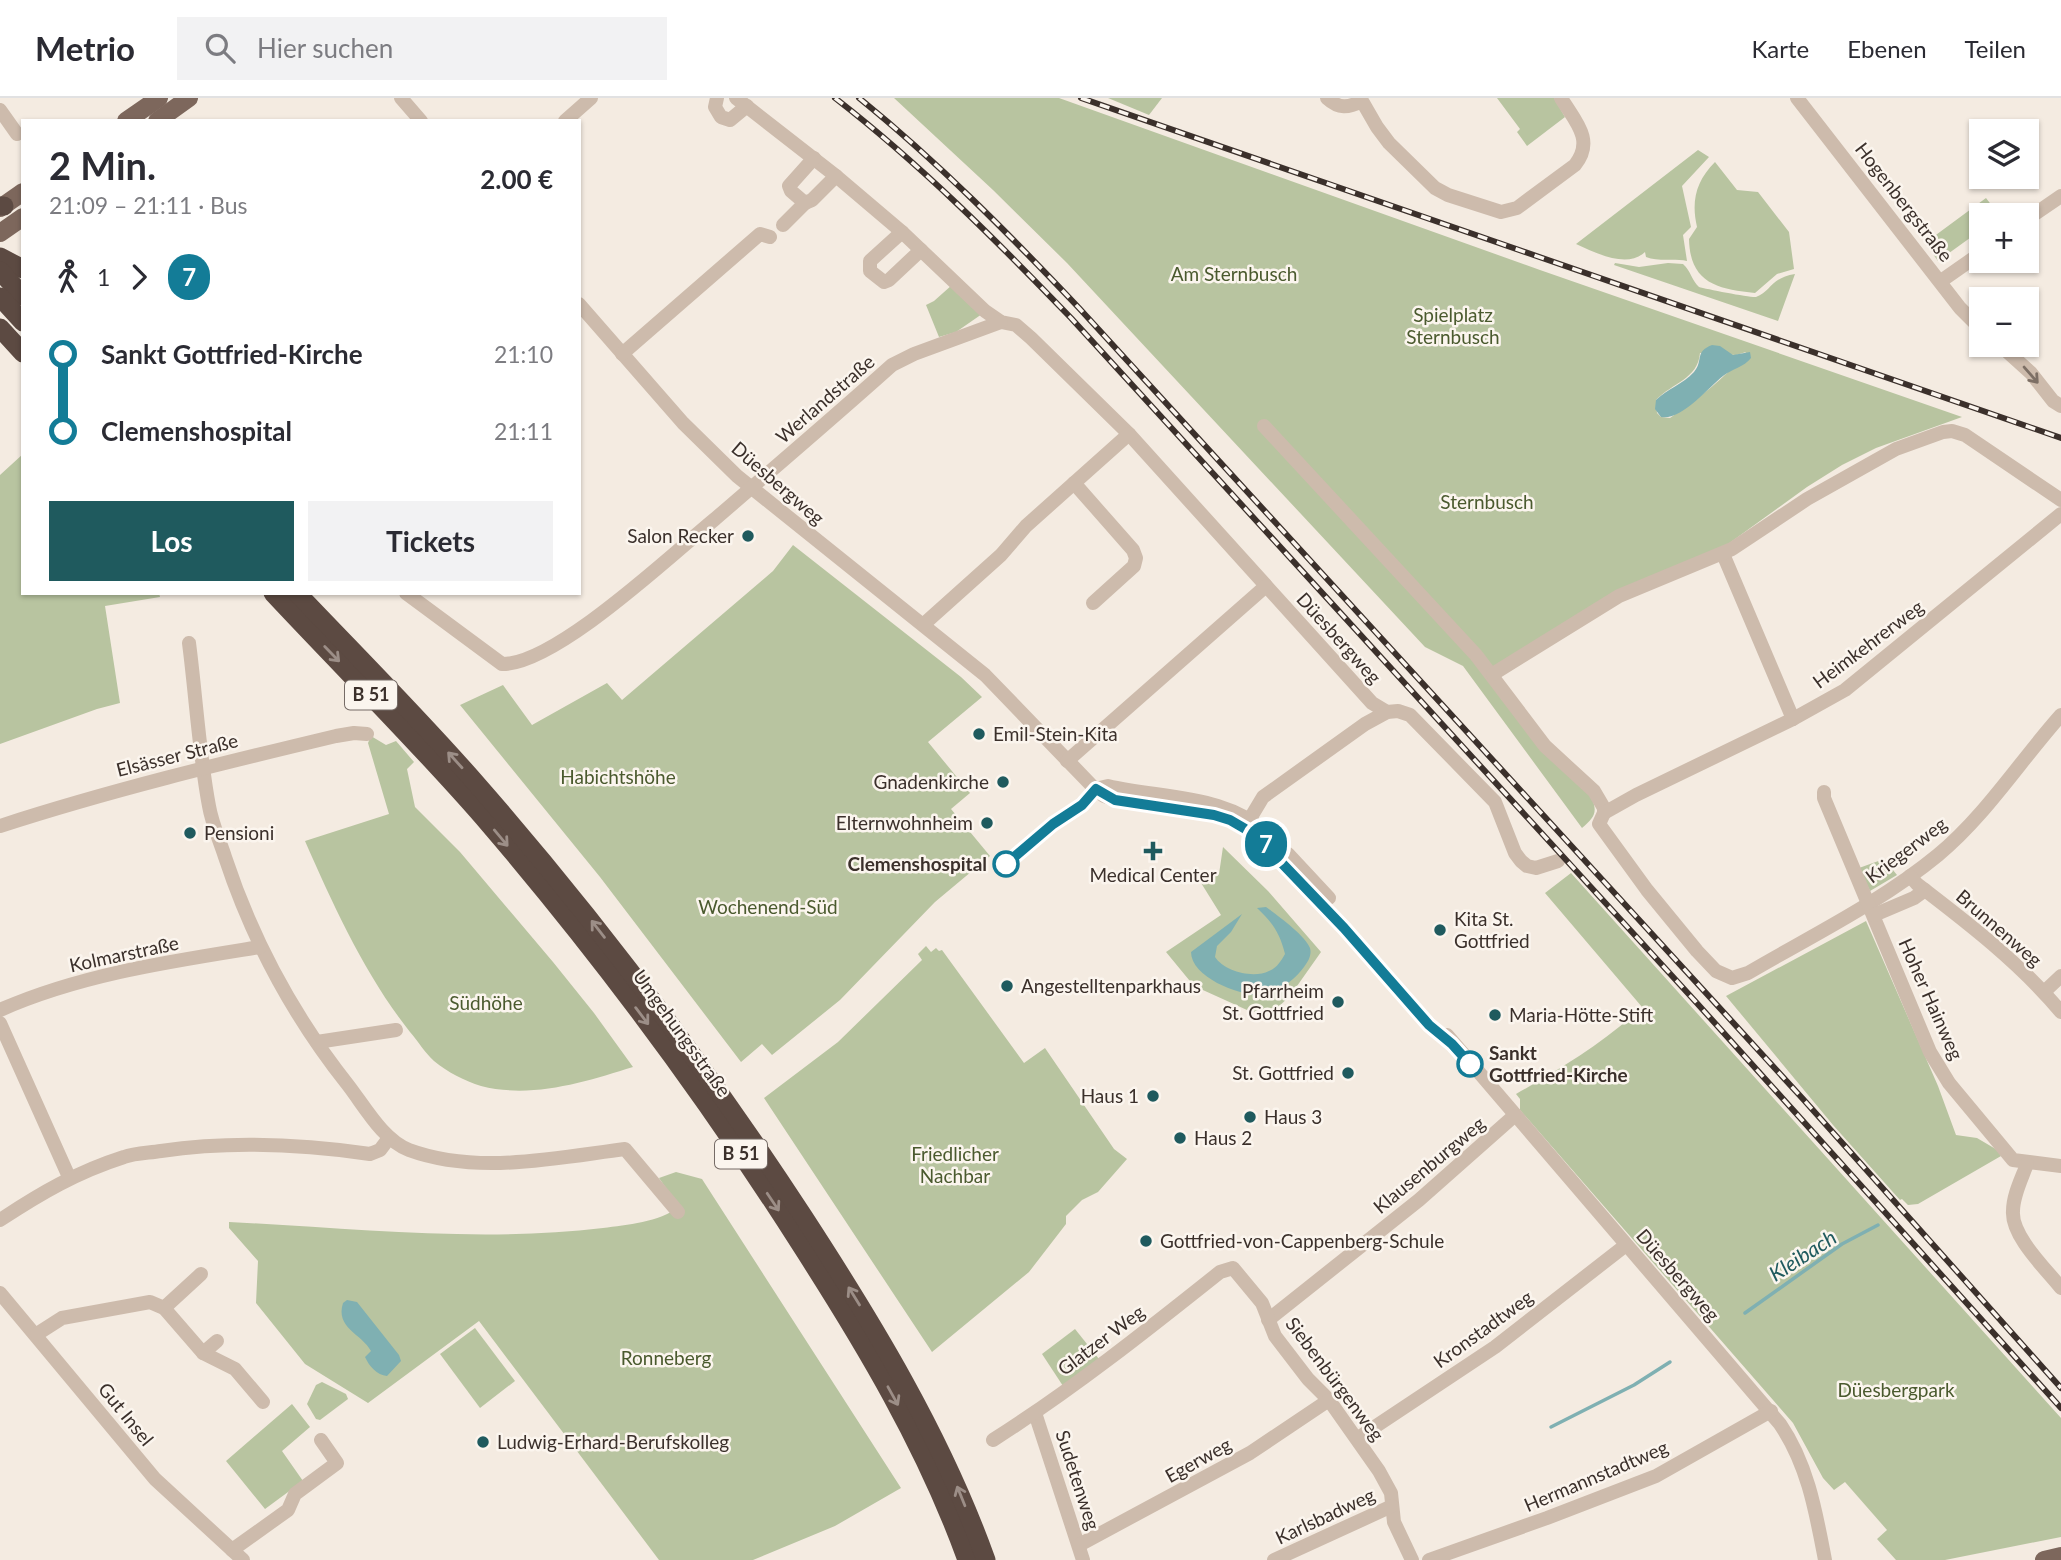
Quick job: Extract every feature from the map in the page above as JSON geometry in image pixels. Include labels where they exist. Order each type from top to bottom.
[{"type":"highway","points":[[9,265],[21,292]]},
{"type":"highway","points":[[0,297],[21,320]]},
{"type":"highway","points":[[0,328],[21,351]]},
{"type":"highway","name":"Umgehungsstraße","points":[[281,596],[492,828],[586,942],[681,1068],[779,1210],[869,1355],[925,1458],[967,1560]]},
{"type":"highway","name":"Umgehungsstraße","points":[[281,596],[425,726],[516,829],[625,964],[704,1070],[807,1222],[894,1363],[951,1473],[986,1560]]},
{"type":"main road","points":[[129,119],[159,98]]},
{"type":"main road","points":[[161,119],[189,98]]},
{"type":"main road","points":[[1,207],[21,193]]},
{"type":"main road","points":[[0,233],[21,218]]},
{"type":"main road","points":[[2044,1560],[2061,1556]]},
{"type":"street","points":[[401,98],[419,119]]},
{"type":"street","points":[[567,119],[591,98]]},
{"type":"street","points":[[716,98],[715,107],[721,117],[730,120],[741,102],[814,158],[902,232],[985,311],[1001,322]]},
{"type":"street","points":[[1327,98],[1335,105],[1349,107],[1363,100],[1389,143],[1435,188],[1448,195],[1501,212],[1517,208],[1582,157],[1586,148],[1583,136],[1561,98]]},
{"type":"street","name":"Hogenbergstraße","points":[[1797,98],[1969,317]]},
{"type":"street","points":[[0,110],[17,134]]},
{"type":"street","points":[[805,203],[789,186],[814,158]]},
{"type":"street","points":[[783,225],[836,176]]},
{"type":"street","points":[[2039,211],[2061,196]]},
{"type":"street","points":[[902,232],[870,261],[870,271],[878,280],[889,280],[921,250]]},
{"type":"street","points":[[622,354],[760,234],[770,237]]},
{"type":"street","points":[[1941,281],[1969,261]]},
{"type":"street","name":"Düesbergweg","points":[[581,306],[683,423],[752,488],[823,547],[924,624],[1004,692],[1096,789],[1108,786],[1216,804],[1247,824],[1268,833],[1316,883],[1440,1024],[1452,1044],[1771,1410],[1787,1434],[1803,1469],[1813,1501],[1825,1560]]},
{"type":"street","name":"Düesbergweg","points":[[1001,322],[1016,325],[1031,338],[1129,434],[1372,703],[1387,712]]},
{"type":"street","name":"Werlandstraße","points":[[409,595],[502,664],[514,664],[548,649],[586,624],[752,488],[892,365],[914,354],[1001,322]]},
{"type":"street","points":[[2013,357],[2031,373],[2053,401],[2061,405]]},
{"type":"street","points":[[1264,426],[1493,674],[1545,746],[1594,791],[1601,801],[1604,813]]},
{"type":"street","points":[[1493,674],[1619,596],[1723,554],[1817,494],[1896,450],[1943,432],[1952,431],[1965,435],[2061,500]]},
{"type":"street","points":[[924,624],[1001,555],[1026,526],[1129,434]]},
{"type":"street","points":[[1074,483],[1133,550],[1136,558],[1134,566],[1093,603]]},
{"type":"street","name":"Heimkehrerweg","points":[[1604,813],[1651,787],[1793,719],[1844,690],[2061,514]]},
{"type":"street","points":[[1723,554],[1793,719]]},
{"type":"street","points":[[1067,761],[1266,586]]},
{"type":"street","points":[[189,643],[209,809],[233,882],[260,947],[317,1042],[389,1138],[407,1149],[440,1159],[475,1163],[549,1159],[625,1149],[678,1212]]},
{"type":"street","points":[[1247,824],[1263,797],[1365,724],[1387,712],[1398,711],[1410,715],[1495,802],[1521,862],[1536,868],[1558,861]]},
{"type":"street","name":"Kriegerweg","points":[[1604,813],[1599,824],[1647,890],[1697,951],[1724,976],[1732,978],[1741,976],[1871,909],[1937,856],[1982,811],[2061,715]]},
{"type":"street","name":"Elsässer Straße","points":[[0,826],[84,799],[204,768],[336,736],[367,734]]},
{"type":"street","name":"Hoher Hainweg","points":[[1824,792],[1824,798],[1932,1056],[1944,1077],[2007,1155],[2027,1164]]},
{"type":"street","name":"Brunnenweg","points":[[1910,876],[1991,943],[2044,992],[2061,1012]]},
{"type":"street","points":[[1871,909],[1914,898],[1925,890]]},
{"type":"street","name":"Kolmarstraße","points":[[0,1010],[46,992],[106,976],[260,947]]},
{"type":"street","points":[[2044,992],[2061,976]]},
{"type":"street","points":[[0,1023],[69,1177]]},
{"type":"street","points":[[317,1042],[396,1030]]},
{"type":"street","name":"Klausenburgweg","points":[[1268,1320],[1419,1200],[1514,1116]]},
{"type":"street","points":[[0,1220],[69,1177],[127,1156],[195,1146],[290,1146],[370,1154],[380,1150],[389,1138]]},
{"type":"street","points":[[2061,1166],[2027,1164],[2012,1212],[2022,1240],[2061,1288]]},
{"type":"street","name":"Kronstadtweg","points":[[1358,1438],[1495,1347],[1626,1245]]},
{"type":"street","name":"Siebenbürgenweg","points":[[1230,1267],[1236,1270],[1262,1303],[1271,1331],[1358,1438],[1390,1489],[1394,1522],[1412,1560]]},
{"type":"street","name":"Glatzer Weg","points":[[993,1440],[1129,1345],[1220,1272],[1230,1267]]},
{"type":"street","points":[[164,1308],[201,1274]]},
{"type":"street","name":"Gut Insel","points":[[0,1293],[37,1334],[155,1479],[238,1555],[288,1510],[295,1494],[337,1463],[321,1440]]},
{"type":"street","points":[[37,1334],[53,1321],[68,1316],[144,1302],[164,1308],[203,1353],[235,1369],[264,1402]]},
{"type":"street","points":[[203,1353],[217,1341]]},
{"type":"street","name":"Egerweg","points":[[1079,1545],[1250,1453],[1329,1400]]},
{"type":"street","name":"Hermannstadtweg","points":[[1429,1560],[1656,1476],[1771,1410]]},
{"type":"street","name":"Sudetenweg","points":[[1035,1413],[1083,1560]]},
{"type":"street","name":"Karlsbadweg","points":[[1274,1560],[1392,1506]]},
{"type":"green space","name":"Sternbusch","points":[[894,98],[1059,98],[1962,417],[1876,448],[1842,465],[1724,547],[1492,668],[1591,796],[1594,814],[1582,828],[1463,666],[1425,647],[1067,263]],"holes":[[[1746,352],[1711,388],[1670,418],[1661,417],[1657,413],[1656,400],[1695,369],[1700,353],[1736,355]]]},
{"type":"green space","points":[[1108,98],[1162,98],[1149,115]]},
{"type":"green space","points":[[1497,98],[1554,98],[1565,117],[1527,146],[1517,132],[1520,129]]},
{"type":"green space","points":[[1698,150],[1709,157],[1682,186],[1691,227],[1683,235],[1687,261],[1646,257],[1645,252],[1629,259],[1611,258],[1576,244]]},
{"type":"green space","points":[[1715,162],[1737,190],[1758,192],[1789,232],[1794,269],[1777,274],[1755,293],[1718,286],[1700,274],[1694,265],[1689,239],[1697,227],[1695,200],[1699,184]]},
{"type":"green space","points":[[1969,211],[1969,239],[1938,261],[1925,243]]},
{"type":"green space","points":[[1683,264],[1699,287],[1753,297],[1761,295],[1780,279],[1795,274],[1778,321],[1614,265],[1639,267]]},
{"type":"green space","points":[[952,285],[982,314],[956,332],[939,337],[926,305]]},
{"type":"green space","points":[[21,456],[21,595],[160,597],[105,606],[120,703],[0,744],[0,475]]},
{"type":"green space","points":[[793,545],[961,677],[982,697],[928,742],[970,793],[951,809],[990,856],[935,902],[840,1000],[772,1055],[762,1044],[741,1062],[600,877],[460,705],[503,685],[532,725],[607,683],[622,700],[773,571]]},
{"type":"green space","name":"Südhöhe","points":[[371,736],[386,745],[396,741],[414,762],[407,769],[415,807],[460,852],[553,962],[633,1067],[558,1087],[500,1090],[456,1076],[439,1065],[425,1051],[394,1010],[365,964],[305,841],[389,814],[368,743]]},
{"type":"green space","points":[[1223,847],[1268,891],[1321,952],[1290,996],[1276,1009],[1261,1013],[1247,1010],[1194,986],[1166,952],[1221,915],[1193,870],[1219,874]]},
{"type":"green space","points":[[1884,859],[1897,875],[1870,891],[1859,868]]},
{"type":"green space","name":"Düesbergpark","points":[[1571,873],[2061,1418],[2061,1537],[1945,1560],[1896,1560],[1877,1539],[1887,1530],[1845,1482],[1834,1490],[1823,1478],[1793,1423],[1520,1110],[1520,1099],[1516,1094],[1597,1043],[1642,1007],[1545,893]]},
{"type":"green space","points":[[1866,921],[1938,1086],[1956,1135],[1977,1138],[1999,1151],[2001,1156],[1918,1204],[1908,1205],[1900,1200],[1833,1125],[1726,996]]},
{"type":"green space","name":"Friedlicher Nachbar","points":[[926,946],[931,952],[936,948],[942,950],[1024,1063],[1045,1048],[1114,1149],[1127,1159],[1098,1192],[1082,1200],[1066,1216],[1066,1224],[1029,1272],[932,1352],[764,1098],[838,1042],[922,960],[918,954]]},
{"type":"green space","name":"Ronneberg","points":[[676,1172],[702,1179],[901,1488],[835,1526],[753,1560],[659,1560],[479,1321],[368,1403],[305,1364],[256,1303],[258,1261],[229,1228],[229,1222],[416,1233],[510,1234],[612,1227],[652,1219],[679,1207],[659,1178]]},
{"type":"green space","points":[[475,1328],[515,1381],[480,1408],[440,1354]]},
{"type":"green space","points":[[1075,1329],[1099,1359],[1063,1386],[1042,1354]]},
{"type":"green space","points":[[322,1382],[346,1394],[348,1399],[320,1420],[316,1419],[307,1404],[316,1385]]},
{"type":"green space","points":[[292,1404],[310,1427],[282,1451],[303,1481],[265,1509],[226,1461]]},
{"type":"water","points":[[1712,345],[1720,346],[1733,355],[1750,352],[1751,358],[1723,376],[1685,409],[1669,417],[1661,417],[1655,409],[1656,400],[1694,372],[1703,350]]},
{"type":"water","points":[[1266,907],[1297,931],[1307,943],[1310,953],[1304,967],[1284,986],[1259,995],[1228,988],[1207,977],[1193,961],[1191,952],[1242,914],[1231,932],[1217,946],[1215,957],[1232,970],[1247,974],[1262,973],[1277,966],[1285,954],[1275,928],[1257,908]]},
{"type":"water","points":[[347,1300],[357,1302],[399,1355],[401,1361],[387,1376],[371,1367],[365,1357],[371,1351],[346,1325],[342,1312],[343,1303]]},
{"type":"waterway","name":"Kleibach","points":[[1745,1313],[1842,1244],[1878,1225]]},
{"type":"waterway","name":"Kleibach","points":[[1551,1427],[1634,1385],[1670,1362]]},
{"type":"railway","points":[[835,98],[897,149],[957,204],[1071,318],[1695,1001],[2061,1408]]},
{"type":"railway","points":[[859,98],[917,147],[972,199],[1079,308],[1803,1099],[2061,1388]]},
{"type":"railway","points":[[1081,98],[2061,438]]},
{"type":"bus line","name":"7","points":[[1006,864],[1053,824],[1082,805],[1096,789],[1115,800],[1193,811],[1230,820],[1264,842],[1429,1025],[1470,1064]]},
{"type":"place","name":"Salon Recker","points":[[748,536]]},
{"type":"place","name":"Emil-Stein-Kita","points":[[979,734]]},
{"type":"place","name":"Gnadenkirche","points":[[1003,782]]},
{"type":"place","name":"Elternwohnheim","points":[[987,823]]},
{"type":"place","name":"Pensioni","points":[[190,833]]},
{"type":"place","name":"Medical Center","points":[[1153,851]]},
{"type":"place","name":"Clemenshospital","points":[[1006,864]]},
{"type":"place","name":"Kita St. Gottfried","points":[[1440,930]]},
{"type":"place","name":"Angestelltenparkhaus","points":[[1007,986]]},
{"type":"place","name":"Pfarrheim St. Gottfried","points":[[1338,1002]]},
{"type":"place","name":"Maria-Hötte-Stift","points":[[1495,1015]]},
{"type":"place","name":"Sankt Gottfried-Kirche","points":[[1470,1064]]},
{"type":"place","name":"St. Gottfried","points":[[1348,1073]]},
{"type":"place","name":"Haus 1","points":[[1153,1096]]},
{"type":"place","name":"Haus 3","points":[[1250,1117]]},
{"type":"place","name":"Haus 2","points":[[1180,1138]]},
{"type":"place","name":"Gottfried-von-Cappenberg-Schule","points":[[1146,1241]]},
{"type":"place","name":"Ludwig-Erhard-Berufskolleg","points":[[483,1442]]},
{"type":"park label","name":"Am Sternbusch","points":[[1234,274]]},
{"type":"park label","name":"Spielplatz Sternbusch","points":[[1453,326]]},
{"type":"park label","name":"Habichtshöhe","points":[[618,777]]},
{"type":"park label","name":"Wochenend-Süd","points":[[768,907]]}]
